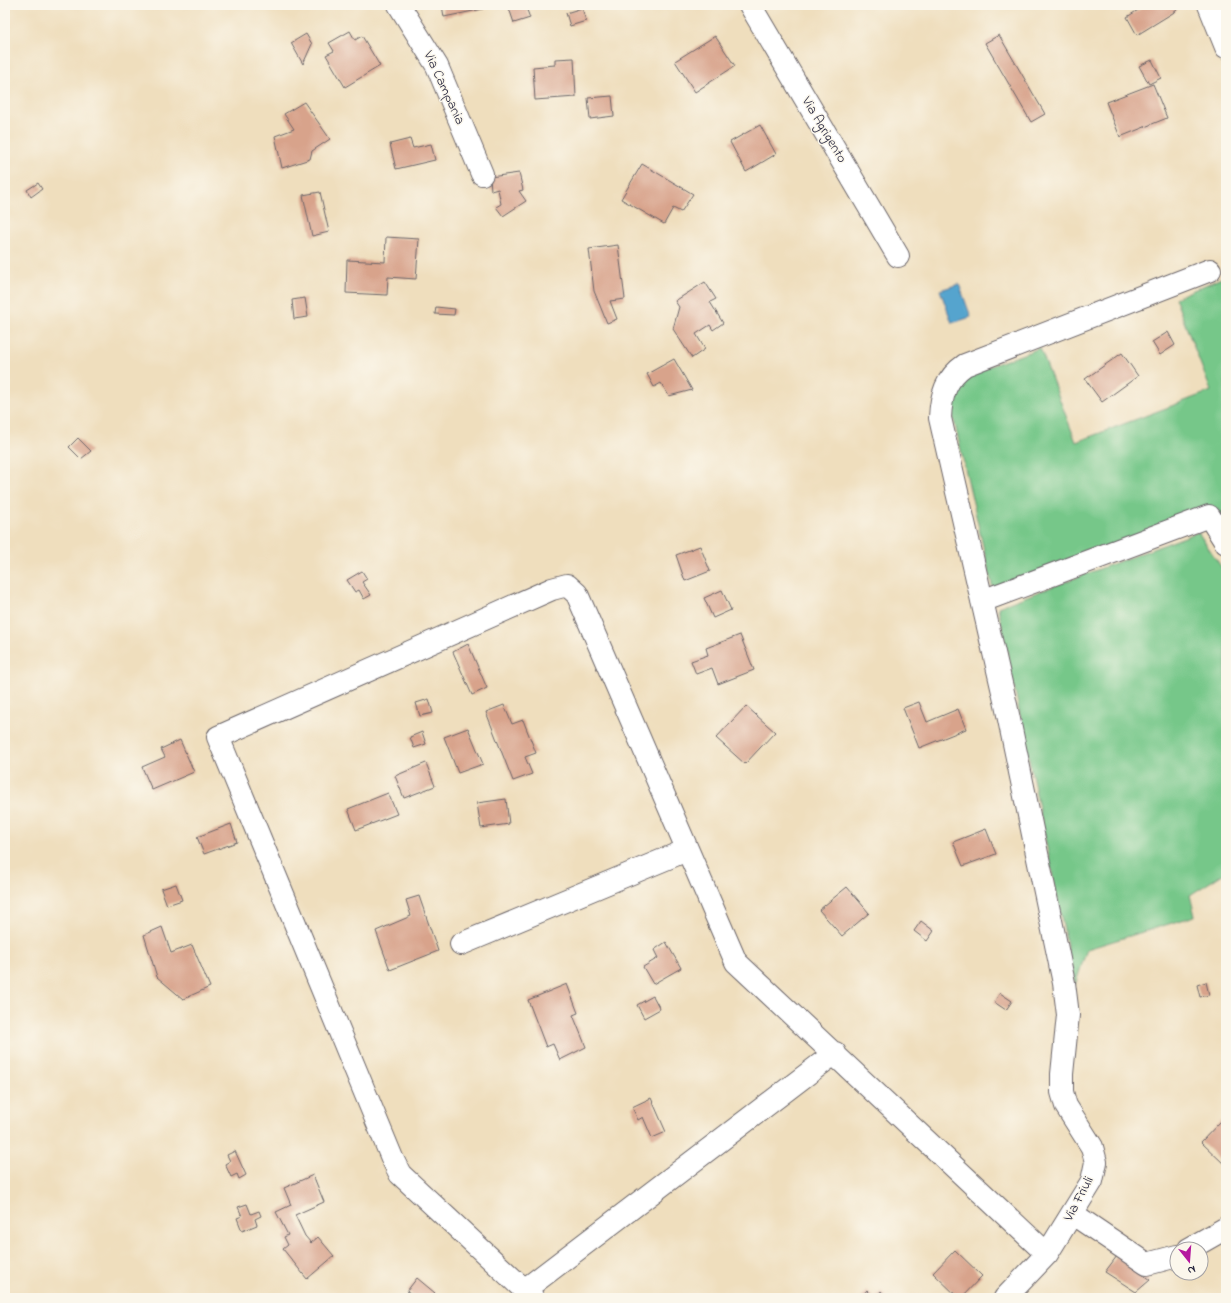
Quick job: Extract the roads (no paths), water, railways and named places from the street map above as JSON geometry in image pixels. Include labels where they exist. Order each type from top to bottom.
[{"type":"street","name":"Via Campania","points":[[399,5],[437,66],[482,174]]},
{"type":"street","name":"Via Agrigento","points":[[750,5],[898,256]]},
{"type":"street","points":[[1209,5],[1226,47]]},
{"type":"street","name":"Via Friuli","points":[[1005,1298],[1047,1254],[1092,1181],[1096,1162],[1092,1147],[1066,1106],[1062,1092],[1062,1074],[1068,1015],[1064,984],[1006,705],[940,418],[941,402],[945,386],[955,372],[965,365],[1210,270]]},
{"type":"street","points":[[982,601],[1208,516],[1226,543]]},
{"type":"street","points":[[835,1053],[528,1294],[400,1174],[392,1158],[218,737],[552,589],[567,585],[577,594],[686,850],[736,962],[835,1053],[1047,1254]]},
{"type":"street","points":[[461,944],[686,850]]},
{"type":"street","points":[[1073,1214],[1147,1264],[1169,1258]]},
{"type":"street","points":[[1203,1241],[1226,1228]]},
{"type":"water","points":[[959,284],[971,317],[952,323],[940,290]]}]
